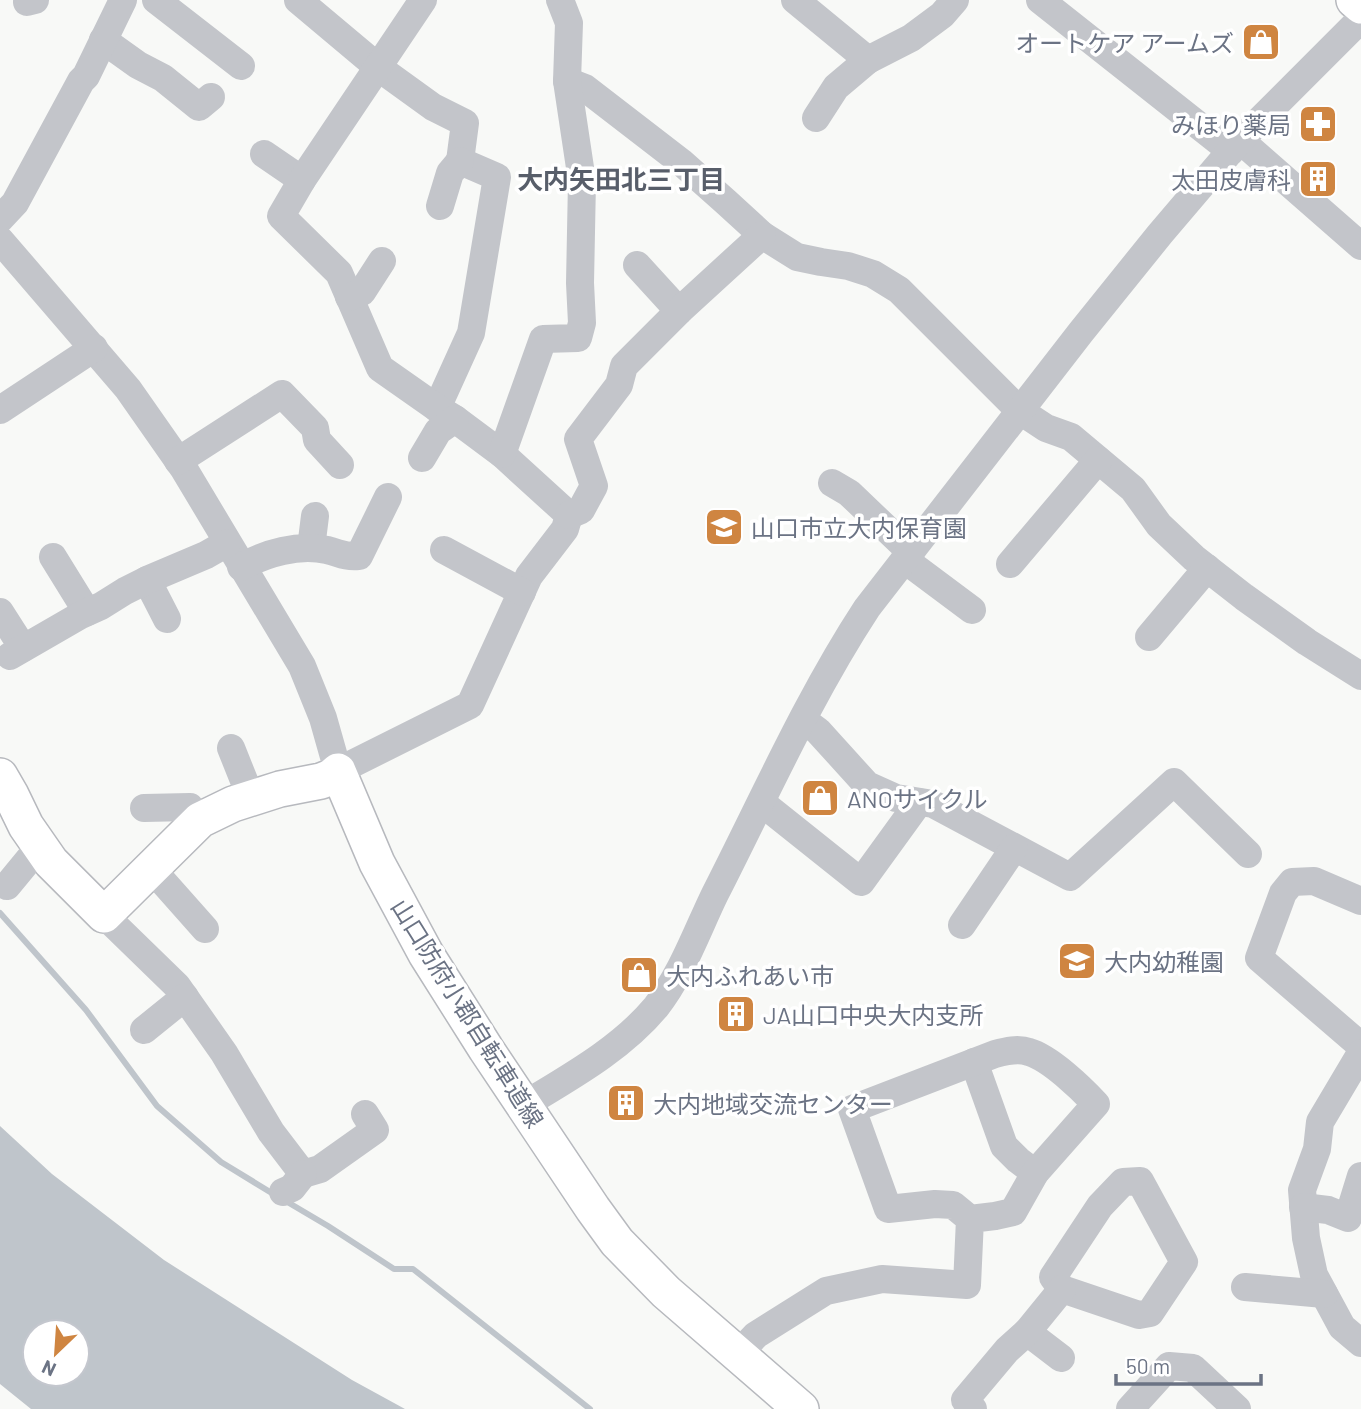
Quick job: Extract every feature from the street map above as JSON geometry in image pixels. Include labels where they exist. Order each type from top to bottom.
[{"type":"main road","points":[[1354,0],[1361,6]]},
{"type":"main road","points":[[0,776],[26,826],[51,862],[104,915],[200,820],[233,804],[280,789],[321,781],[338,771]]},
{"type":"main road","name":"山口防府小郡自転車道線","points":[[338,771],[377,863],[426,954],[593,1209],[617,1242],[666,1292],[801,1409]]},
{"type":"street","points":[[0,219],[15,203],[86,76],[123,0]]},
{"type":"street","points":[[156,0],[241,66]]},
{"type":"street","points":[[298,0],[379,68],[433,107],[466,123],[460,160],[450,173],[440,206]]},
{"type":"street","points":[[423,0],[302,180],[281,216],[339,273],[380,368],[502,454],[569,515]]},
{"type":"street","points":[[502,454],[543,339],[578,338],[582,323],[582,181],[567,80],[569,23],[560,0]]},
{"type":"street","points":[[795,0],[868,60]]},
{"type":"street","points":[[817,118],[836,87],[868,60],[911,38],[942,15],[955,0]]},
{"type":"street","points":[[1041,0],[1236,146],[1361,246]]},
{"type":"street","points":[[524,1105],[578,1072],[621,1041],[655,1007],[684,960],[842,646],[867,608],[1160,234],[1236,146],[1361,19]]},
{"type":"street","points":[[103,40],[138,65],[163,78],[199,107],[211,97]]},
{"type":"street","points":[[567,80],[585,88],[681,162],[762,235],[797,257],[848,266],[873,274],[899,290],[1020,411],[1046,428],[1071,437],[1133,489],[1159,525],[1207,568],[1307,642],[1361,676]]},
{"type":"street","points":[[264,154],[302,180]]},
{"type":"street","points":[[422,458],[446,413],[471,333],[497,177],[460,160]]},
{"type":"street","points":[[569,515],[581,510],[594,486],[578,439],[619,385],[624,366],[762,235]]},
{"type":"street","points":[[3,249],[128,389],[178,461],[302,666],[323,718],[338,771],[470,705],[529,576],[565,529],[569,515]]},
{"type":"street","points":[[349,297],[362,292],[382,261]]},
{"type":"street","points":[[637,265],[679,311]]},
{"type":"street","points":[[0,410],[94,348]]},
{"type":"street","points":[[178,461],[282,394],[316,428],[310,444],[340,465]]},
{"type":"street","points":[[1010,564],[1098,460]]},
{"type":"street","points":[[831,483],[849,493],[908,556],[972,610]]},
{"type":"street","points":[[0,612],[16,652],[147,580],[206,555],[258,558],[290,549],[311,548],[328,550],[346,557],[359,556],[388,497]]},
{"type":"street","points":[[311,548],[315,516]]},
{"type":"street","points":[[444,550],[522,592]]},
{"type":"street","points":[[53,557],[87,612]]},
{"type":"street","points":[[1149,637],[1207,568]]},
{"type":"street","points":[[147,580],[167,619]]},
{"type":"street","points":[[803,720],[818,731],[867,785],[896,798],[933,804],[1070,877],[1174,782],[1248,853]]},
{"type":"street","points":[[231,748],[251,798]]},
{"type":"street","points":[[762,803],[861,882],[919,802]]},
{"type":"street","points":[[144,808],[190,807],[200,820]]},
{"type":"street","points":[[7,886],[40,846]]},
{"type":"street","points":[[962,925],[1014,848]]},
{"type":"street","points":[[150,867],[205,929]]},
{"type":"street","points":[[1361,901],[1314,881],[1292,882],[1283,893],[1259,958],[1361,1046]]},
{"type":"street","points":[[104,915],[177,986],[224,1052],[271,1132],[293,1183],[320,1169],[375,1129]]},
{"type":"street","points":[[144,1030],[185,997]]},
{"type":"street","points":[[1011,1050],[1029,1051],[1077,1084],[1096,1104],[1035,1173],[1021,1217],[970,1219],[953,1205],[935,1204],[888,1209],[852,1109],[974,1062],[1011,1050]]},
{"type":"street","points":[[1361,1053],[1320,1122],[1317,1149],[1302,1191],[1306,1238],[1314,1275],[1342,1326],[1361,1343]]},
{"type":"street","points":[[974,1062],[1004,1146],[1035,1173]]},
{"type":"street","points":[[1303,1207],[1328,1210],[1348,1218],[1361,1177]]},
{"type":"street","points":[[1140,1181],[1184,1262],[1150,1313],[1139,1315],[1062,1289],[1054,1277],[1100,1206],[1123,1182],[1140,1181]]},
{"type":"street","points":[[738,1354],[756,1335],[827,1291],[882,1279],[967,1285],[970,1219]]},
{"type":"street","points":[[1245,1287],[1324,1294]]},
{"type":"street","points":[[973,1409],[965,1400],[1062,1289]]},
{"type":"street","points":[[1027,1332],[1061,1358]]},
{"type":"street","points":[[1130,1409],[1169,1366],[1193,1368],[1237,1409]]},
{"type":"shaded area","points":[[0,1126],[52,1174],[164,1260],[352,1380],[405,1409],[31,1409],[0,1384]]},
{"type":"waterway","points":[[0,913],[86,1010],[157,1106],[221,1162],[275,1195]]},
{"type":"waterway","points":[[284,1200],[394,1269],[413,1269],[590,1409]]},
{"type":"place","name":"オートケア アームズ","points":[[1261,42]]},
{"type":"place","name":"みほり薬局","points":[[1318,124]]},
{"type":"place","name":"太田皮膚科","points":[[1318,179]]},
{"type":"place","name":"山口市立大内保育園","points":[[724,527]]},
{"type":"place","name":"ANOサイクル","points":[[820,798]]},
{"type":"place","name":"大内幼稚園","points":[[1077,961]]},
{"type":"place","name":"大内ふれあい市","points":[[639,975]]},
{"type":"place","name":"JA山口中央大内支所","points":[[736,1014]]},
{"type":"place","name":"大内地域交流センター","points":[[626,1103]]},
{"type":"district","name":"大内矢田北三丁目","points":[[621,178]]}]
